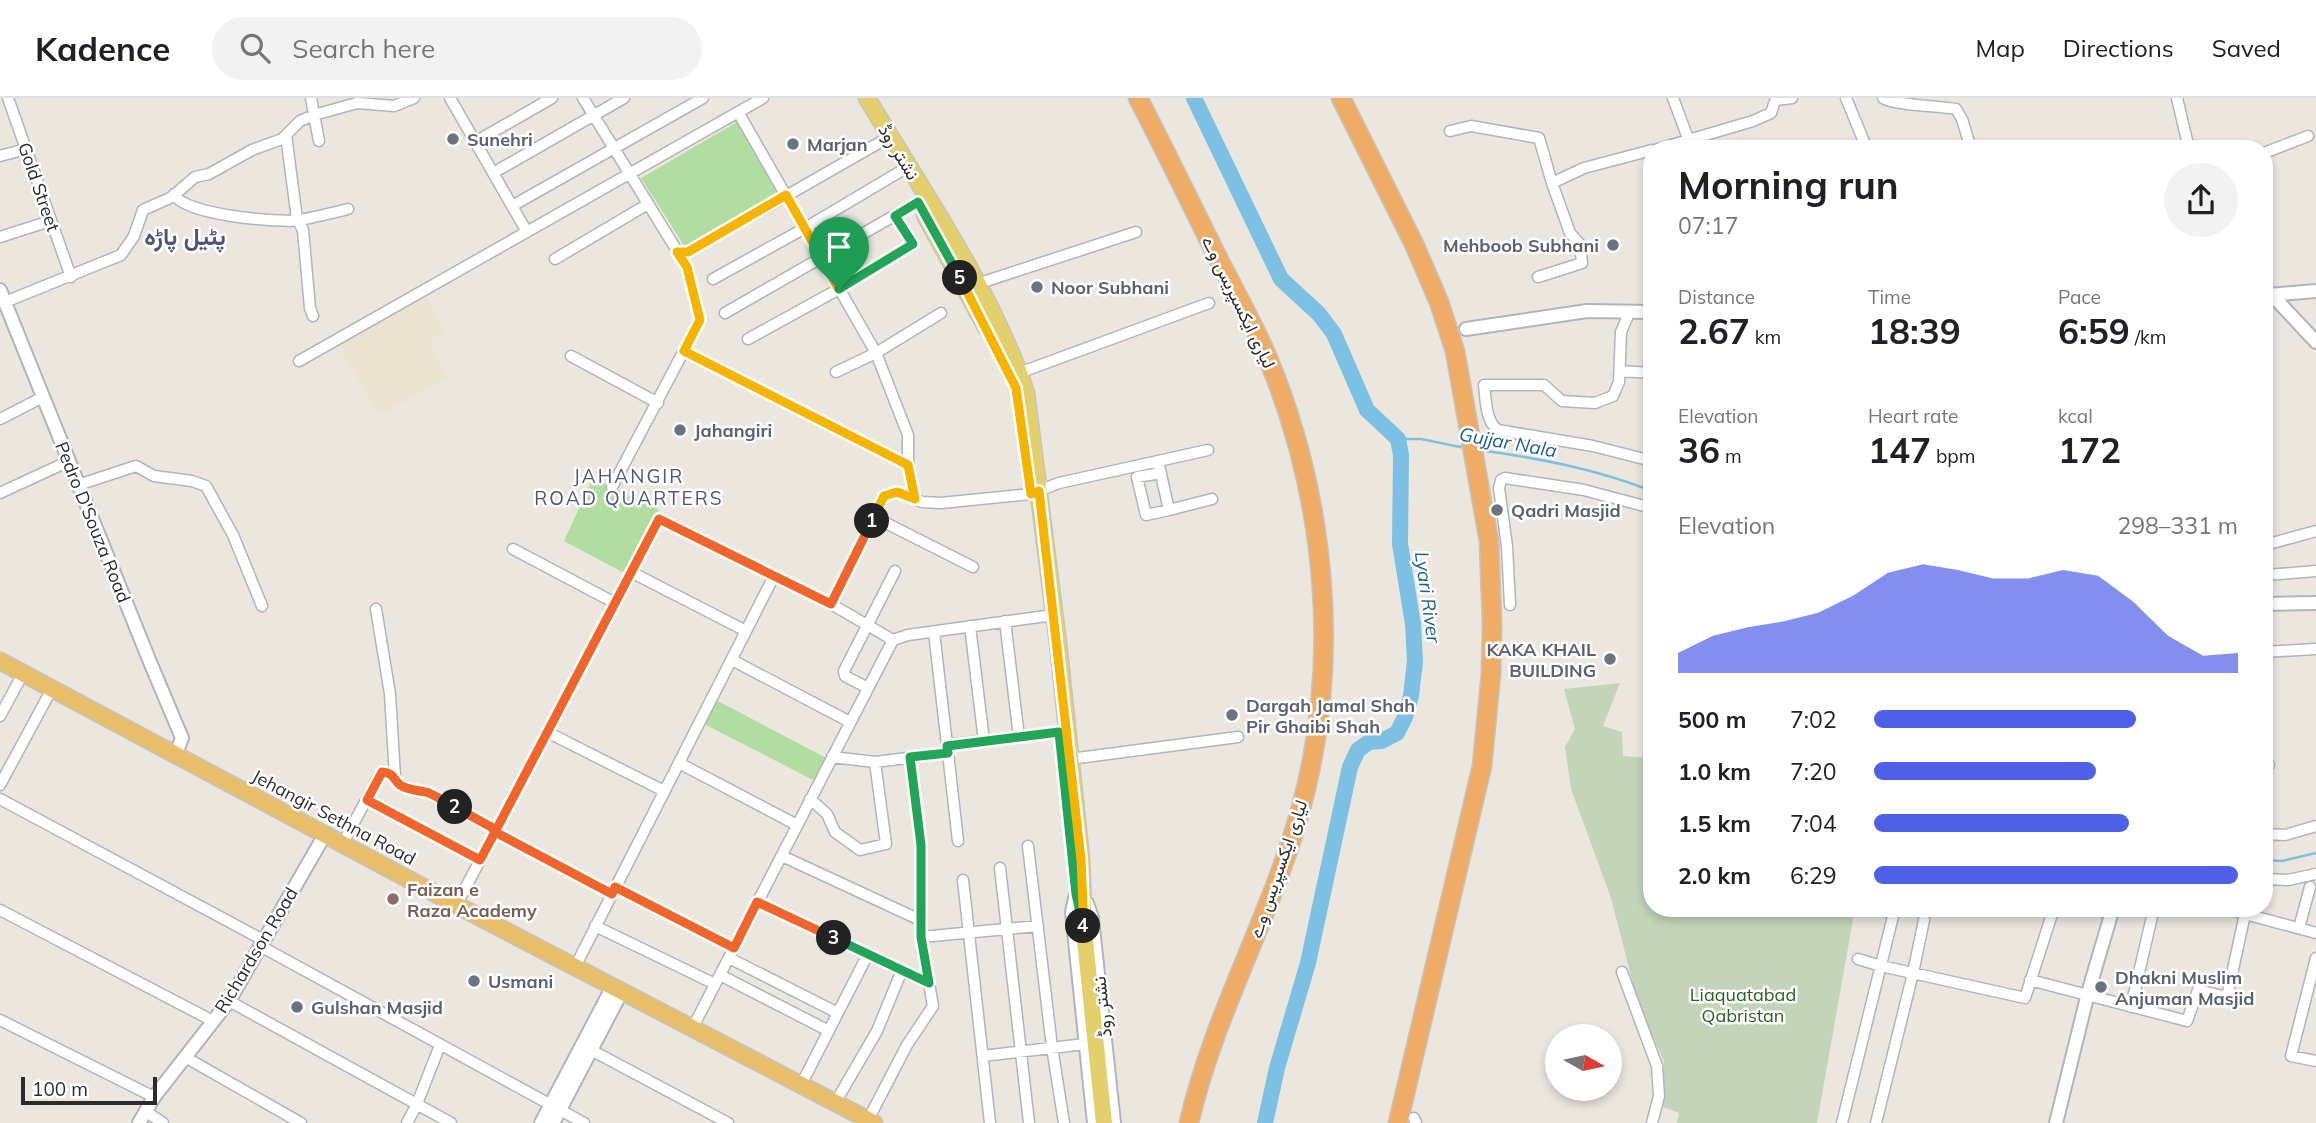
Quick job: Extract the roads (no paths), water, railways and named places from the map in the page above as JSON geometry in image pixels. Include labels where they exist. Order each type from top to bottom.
[{"type":"highway","name":"لیاری ایکسپریس وے","points":[[1138,98],[1246,309],[1276,379],[1301,460],[1314,523],[1324,643],[1322,701],[1306,786],[1290,842],[1207,1062],[1189,1123]]},
{"type":"highway","points":[[1341,98],[1414,244],[1439,302],[1455,352],[1489,541],[1491,674],[1482,766],[1409,1121]]},
{"type":"highway","name":"Jehangir Sethna Road","points":[[0,661],[575,967],[615,993],[801,1085],[865,1122]]},
{"type":"highway","name":"Jehangir Sethna Road","points":[[0,671],[320,842],[865,1122]]},
{"type":"main road","name":"نشتر روڈ","points":[[860,98],[979,314],[1016,388],[1035,492],[1070,758],[1078,895]]},
{"type":"main road","name":"نشتر روڈ","points":[[867,98],[977,284],[1026,393],[1046,616],[1104,1123]]},
{"type":"street","name":"Gold Street","points":[[8,98],[71,276]]},
{"type":"street","points":[[311,98],[319,141]]},
{"type":"street","points":[[3,305],[121,255],[134,236],[143,210],[174,194],[195,177],[209,174],[251,150],[286,135],[300,121],[357,103],[394,106],[414,98]]},
{"type":"street","points":[[450,98],[527,232]]},
{"type":"street","points":[[475,142],[552,98]]},
{"type":"street","points":[[583,98],[687,267],[700,320],[612,486]]},
{"type":"street","points":[[493,173],[624,98]]},
{"type":"street","points":[[512,206],[703,98]]},
{"type":"street","points":[[299,361],[764,98]]},
{"type":"street","points":[[1673,98],[1687,140]]},
{"type":"street","points":[[1703,140],[1772,113],[1776,99],[1792,98]]},
{"type":"street","points":[[1846,98],[1863,140]]},
{"type":"street","points":[[1883,98],[1890,103],[1956,109],[1968,140]]},
{"type":"street","points":[[2177,98],[2187,140]]},
{"type":"street","points":[[738,113],[876,353],[908,435],[908,465],[915,499]]},
{"type":"street","points":[[1450,131],[1471,126],[1539,138],[1570,233],[1580,244],[1581,263],[1538,277]]},
{"type":"street","points":[[286,135],[297,220],[303,230],[313,316]]},
{"type":"street","points":[[2273,150],[2308,136]]},
{"type":"street","points":[[677,252],[688,252],[884,140]]},
{"type":"street","points":[[0,156],[26,149]]},
{"type":"street","points":[[1552,183],[1584,168],[1643,152]]},
{"type":"street","points":[[713,279],[806,228],[901,171]]},
{"type":"street","points":[[174,194],[183,204],[201,210],[249,218],[297,220],[348,209]]},
{"type":"street","points":[[725,313],[918,202]]},
{"type":"street","points":[[555,259],[648,204]]},
{"type":"street","points":[[748,339],[913,244],[895,216]]},
{"type":"street","points":[[0,237],[50,221]]},
{"type":"street","points":[[977,284],[1136,232]]},
{"type":"street","points":[[2273,295],[2316,291]]},
{"type":"street","points":[[2273,300],[2316,342]]},
{"type":"street","points":[[1019,373],[1209,303]]},
{"type":"street","name":"Pedro D'Souza Road","points":[[3,305],[183,738],[176,754]]},
{"type":"street","points":[[1466,329],[1587,311],[1643,312]]},
{"type":"street","points":[[1630,311],[1621,332],[1620,372],[1617,390],[1613,396],[1595,402],[1562,401],[1544,386],[1484,385],[1491,423],[1498,430],[1593,446],[1643,459]]},
{"type":"street","points":[[836,372],[876,353],[941,313]]},
{"type":"street","points":[[684,351],[908,465]]},
{"type":"street","points":[[571,356],[658,403]]},
{"type":"street","points":[[1620,372],[1643,373]]},
{"type":"street","points":[[0,419],[43,397]]},
{"type":"street","points":[[831,604],[884,496],[891,493],[922,502],[941,503],[1035,492],[1059,483],[1208,450]]},
{"type":"street","points":[[0,493],[68,461]]},
{"type":"street","points":[[1158,461],[1170,510]]},
{"type":"street","points":[[78,485],[136,466],[153,476],[192,481],[206,486],[233,536],[262,606]]},
{"type":"street","points":[[1161,473],[1137,477],[1146,515],[1212,499]]},
{"type":"street","points":[[1510,605],[1507,546],[1499,488],[1501,480],[1505,478],[1584,490],[1643,506]]},
{"type":"street","points":[[874,517],[973,567]]},
{"type":"street","points":[[457,904],[659,519],[831,604],[893,640]]},
{"type":"street","points":[[2273,543],[2316,531]]},
{"type":"street","points":[[513,549],[615,603]]},
{"type":"street","points":[[868,688],[844,674],[895,571]]},
{"type":"street","points":[[2273,575],[2316,571]]},
{"type":"street","points":[[631,572],[746,631]]},
{"type":"street","points":[[575,967],[774,576]]},
{"type":"street","points":[[2273,604],[2316,603]]},
{"type":"street","points":[[376,609],[390,694],[394,777]]},
{"type":"street","points":[[692,1029],[893,640],[908,635],[1046,616]]},
{"type":"street","points":[[1005,621],[1019,737]]},
{"type":"street","points":[[970,626],[984,741]]},
{"type":"street","points":[[934,632],[958,841]]},
{"type":"street","points":[[2273,651],[2316,649]]},
{"type":"street","points":[[732,660],[850,722]]},
{"type":"street","points":[[0,716],[19,681]]},
{"type":"street","points":[[0,785],[48,696]]},
{"type":"street","points":[[547,732],[664,791]]},
{"type":"street","points":[[832,757],[875,762],[984,741],[1059,732]]},
{"type":"street","points":[[1070,758],[1238,737]]},
{"type":"street","points":[[865,1122],[907,1045],[933,1006],[921,937],[921,845],[910,757]]},
{"type":"street","points":[[810,799],[827,814],[835,832],[860,850],[886,844],[875,762]]},
{"type":"street","points":[[678,763],[797,825]]},
{"type":"street","points":[[343,843],[382,772],[390,773],[399,785],[426,792],[491,827],[495,832],[614,890],[838,1013]]},
{"type":"street","points":[[0,799],[584,1123]]},
{"type":"street","points":[[367,800],[480,860]]},
{"type":"street","points":[[2273,834],[2285,835],[2316,826]]},
{"type":"street","name":"Richardson Road","points":[[142,1117],[154,1097],[229,1001],[320,842]]},
{"type":"street","points":[[1028,846],[1063,1123]]},
{"type":"street","points":[[782,856],[920,920]]},
{"type":"street","points":[[1000,868],[1029,1123]]},
{"type":"street","points":[[2273,879],[2288,880],[2316,874]]},
{"type":"street","points":[[963,880],[990,1123]]},
{"type":"street","points":[[2288,880],[2313,888],[2299,928]]},
{"type":"street","name":"نشتر روڈ","points":[[1078,895],[1072,912],[1094,1123]]},
{"type":"street","name":"نشتر روڈ","points":[[1078,895],[1092,918],[1114,1123]]},
{"type":"street","points":[[757,902],[929,983]]},
{"type":"street","points":[[0,910],[212,1021]]},
{"type":"street","points":[[1842,1123],[1893,917]]},
{"type":"street","points":[[1858,959],[2025,999],[2051,917]]},
{"type":"street","points":[[2056,1123],[2088,993],[2110,917]]},
{"type":"street","points":[[2131,1007],[2152,917]]},
{"type":"street","points":[[2030,980],[2187,1021],[2198,990],[2227,997],[2244,917]]},
{"type":"street","points":[[2257,917],[2316,933]]},
{"type":"street","points":[[1876,1123],[1924,920]]},
{"type":"street","points":[[596,926],[829,1031]]},
{"type":"street","points":[[921,937],[1038,926]]},
{"type":"street","points":[[801,1085],[868,954]]},
{"type":"street","points":[[2316,958],[2291,1056],[2316,1061]]},
{"type":"street","points":[[835,1103],[877,1031],[902,970]]},
{"type":"street","points":[[1622,972],[1657,1066],[1659,1096],[1652,1123]]},
{"type":"street","points":[[541,1123],[555,1107],[591,1049],[615,993]]},
{"type":"street","points":[[553,1123],[555,1107],[615,993]]},
{"type":"street","points":[[229,1001],[451,1123]]},
{"type":"street","points":[[0,1020],[154,1097]]},
{"type":"street","points":[[983,1056],[1085,1044]]},
{"type":"street","points":[[407,1123],[440,1045]]},
{"type":"street","points":[[591,1049],[728,1123]]},
{"type":"street","points":[[185,1057],[301,1123]]},
{"type":"street","points":[[142,1117],[163,1123]]},
{"type":"waterway","name":"Lyari River","points":[[1194,98],[1281,279],[1319,314],[1334,334],[1367,410],[1398,439],[1401,455],[1400,544],[1413,624],[1415,661],[1411,696],[1405,717],[1397,733],[1382,741],[1369,742],[1358,750],[1350,767],[1308,963],[1277,1068],[1265,1123]]},
{"type":"waterway","name":"Gujjar Nala","points":[[1398,439],[1421,439],[1465,448]]},
{"type":"waterway","name":"Gujjar Nala","points":[[1479,450],[1567,465],[1643,488]]},
{"type":"waterway","name":"Gujjar Nala","points":[[2273,860],[2316,853]]},
{"type":"place","name":"Sunehri","points":[[453,139]]},
{"type":"place","name":"Marjan","points":[[793,144]]},
{"type":"place","name":"Mehboob Subhani","points":[[1613,245]]},
{"type":"place","name":"Noor Subhani","points":[[1037,287]]},
{"type":"place","name":"Jahangiri","points":[[680,430]]},
{"type":"place","name":"Qadri Masjid","points":[[1497,510]]},
{"type":"place","name":"KAKA KHAIL BUILDING","points":[[1610,659]]},
{"type":"place","name":"Dargah Jamal Shah Pir Ghaibi Shah","points":[[1232,715]]},
{"type":"place","name":"Faizan e Raza Academy","points":[[393,899]]},
{"type":"place","name":"Usmani","points":[[474,981]]},
{"type":"place","name":"Dhakni Muslim Anjuman Masjid","points":[[2101,987]]},
{"type":"place","name":"Gulshan Masjid","points":[[297,1007]]},
{"type":"district","name":"پٹیل پاڑہ","points":[[185,236]]},
{"type":"district","name":"JAHANGIR ROAD QUARTERS","points":[[629,487]]},
{"type":"park label","name":"Liaquatabad Qabristan","points":[[1743,1004]]}]
